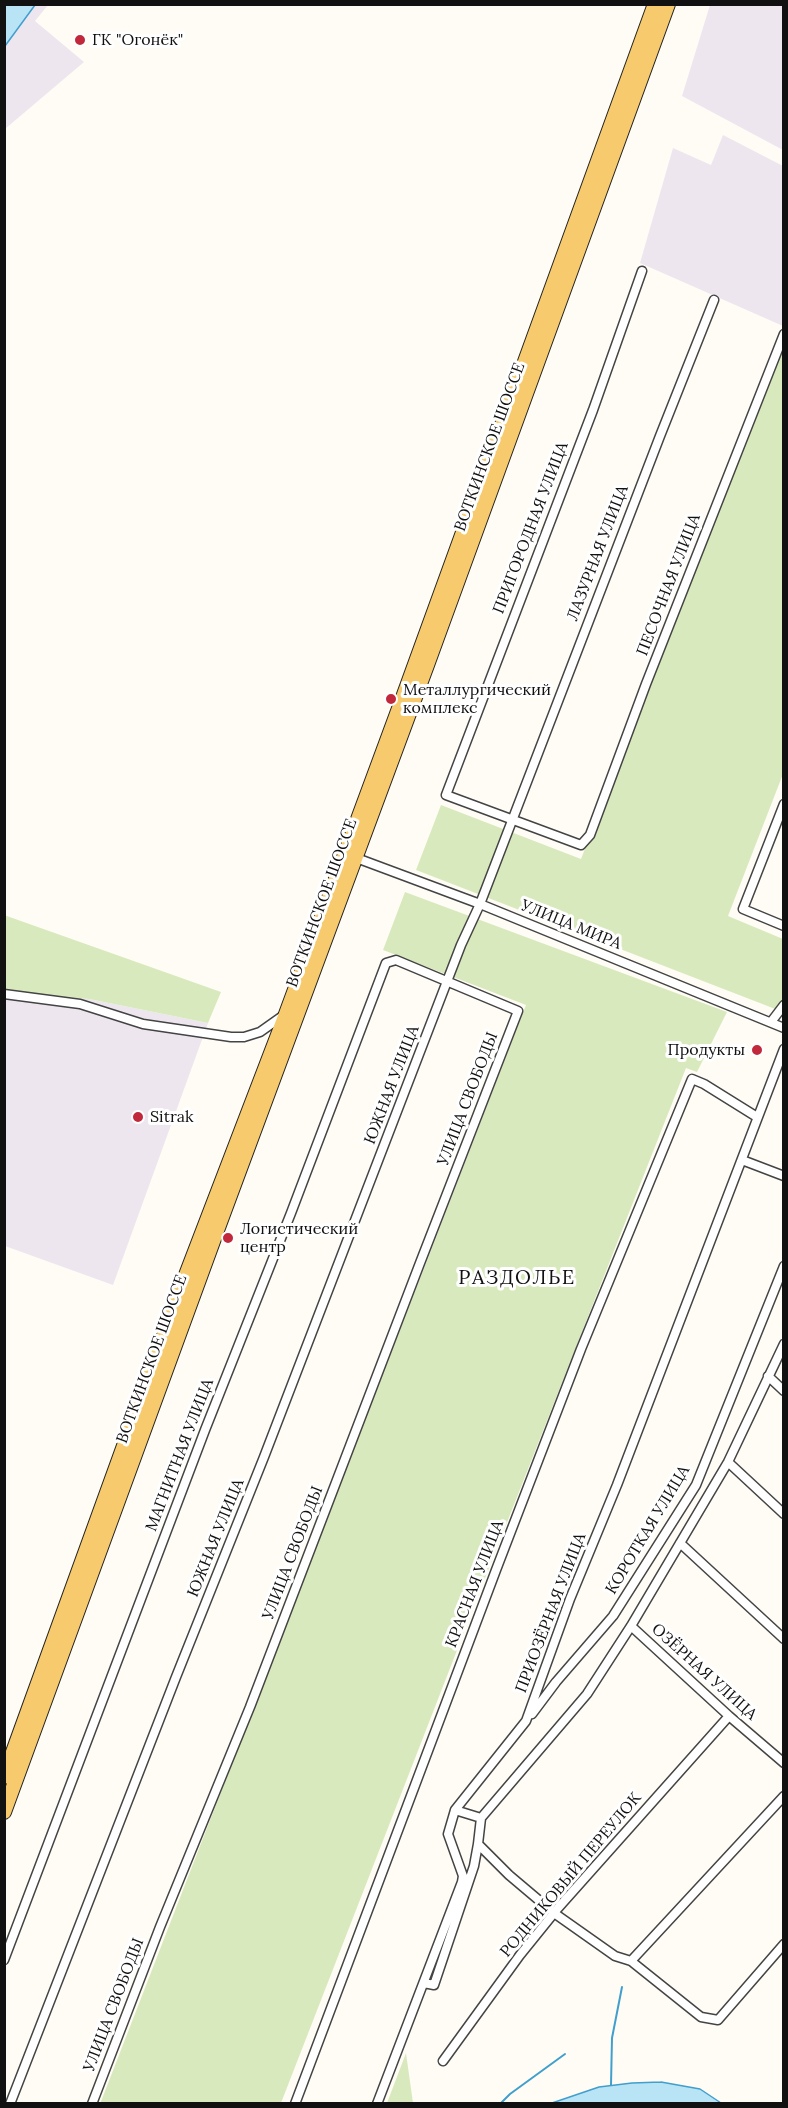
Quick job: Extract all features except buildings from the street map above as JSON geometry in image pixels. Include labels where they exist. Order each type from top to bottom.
[{"type":"main road","name":"ВОТКИНСКОЕ ШОССЕ","points":[[4,1812],[190,1304],[655,4]]},
{"type":"main road","name":"ВОТКИНСКОЕ ШОССЕ","points":[[4,1777],[180,1292],[286,1014],[351,856],[668,4]]},
{"type":"street","name":"ПРИГОРОДНАЯ УЛИЦА","points":[[512,819],[446,795],[593,410],[642,271]]},
{"type":"street","name":"ЛАЗУРНАЯ УЛИЦА","points":[[480,904],[714,300]]},
{"type":"street","name":"ПЕСОЧНАЯ УЛИЦА","points":[[512,819],[581,845],[590,835],[646,684],[783,334]]},
{"type":"street","points":[[783,804],[743,909],[783,926]]},
{"type":"street","name":"УЛИЦА МИРА","points":[[351,856],[480,904],[783,1028]]},
{"type":"street","name":"ЮЖНАЯ УЛИЦА","points":[[10,2103],[461,945],[480,904]]},
{"type":"street","name":"МАГНИТНАЯ УЛИЦА","points":[[4,1959],[200,1442],[386,963],[396,960],[448,983]]},
{"type":"street","name":"УЛИЦА СВОБОДЫ","points":[[92,2103],[250,1707],[518,1011],[448,983]]},
{"type":"street","points":[[4,994],[80,1004],[143,1024],[231,1037],[244,1037],[260,1032],[286,1014]]},
{"type":"street","points":[[771,1022],[783,1005]]},
{"type":"street","name":"ПРИОЗЁРНАЯ УЛИЦА","points":[[377,2103],[462,1882],[463,1876],[448,1834],[455,1810],[526,1721],[570,1599],[617,1485],[783,1049]]},
{"type":"street","name":"КРАСНАЯ УЛИЦА","points":[[295,2103],[581,1349],[692,1079],[757,1117]]},
{"type":"street","points":[[742,1160],[783,1176]]},
{"type":"street","name":"КОРОТКАЯ УЛИЦА","points":[[526,1721],[613,1616],[696,1485],[783,1266]]},
{"type":"street","points":[[423,1983],[434,1985],[474,1866],[481,1818],[587,1694],[631,1626],[728,1462],[783,1344]]},
{"type":"street","points":[[768,1377],[783,1391]]},
{"type":"street","points":[[728,1462],[783,1514]]},
{"type":"street","points":[[680,1543],[783,1639]]},
{"type":"street","name":"ОЗЁРНАЯ УЛИЦА","points":[[631,1626],[783,1763]]},
{"type":"street","name":"РОДНИКОВЫЙ ПЕРЕУЛОК","points":[[443,2061],[520,1955],[554,1913],[729,1716]]},
{"type":"street","points":[[631,1961],[783,1796]]},
{"type":"street","points":[[455,1810],[481,1818]]},
{"type":"street","points":[[478,1844],[529,1894],[615,1956],[631,1961],[701,2017],[718,2020],[783,1944]]},
{"type":"shaded area","points":[[5,5],[48,5],[35,21],[84,62],[5,129]]},
{"type":"shaded area","points":[[710,5],[783,5],[783,150],[682,96]]},
{"type":"shaded area","points":[[723,135],[783,166],[783,326],[640,263],[673,148],[711,165]]},
{"type":"shaded area","points":[[4,992],[89,999],[208,1023],[113,1285],[5,1246]]},
{"type":"green space","points":[[783,338],[783,774],[728,916],[783,939],[783,1012],[416,870],[441,805],[581,859]]},
{"type":"green space","points":[[405,892],[727,1012],[697,1072],[686,1068],[281,2103],[100,2104],[526,1005],[383,950]]},
{"type":"green space","points":[[4,915],[221,992],[208,1023],[89,999],[5,992]]},
{"type":"green space","points":[[406,2053],[413,2103],[387,2103]]},
{"type":"water","points":[[4,5],[35,5],[5,46]]},
{"type":"water","points":[[661,2082],[700,2089],[721,2103],[552,2103],[599,2087]]},
{"type":"waterway","points":[[611,2085],[612,2038],[622,1987]]},
{"type":"waterway","points":[[500,2104],[510,2094],[565,2054]]},
{"type":"place","name":"ГК \"Огонёк\"","points":[[80,40]]},
{"type":"place","name":"Металлургический комплекс","points":[[391,699]]},
{"type":"place","name":"Продукты","points":[[757,1050]]},
{"type":"place","name":"Sitrak","points":[[138,1117]]},
{"type":"place","name":"Логистический центр","points":[[228,1238]]},
{"type":"district","name":"РАЗДОЛЬЕ","points":[[517,1278]]}]
